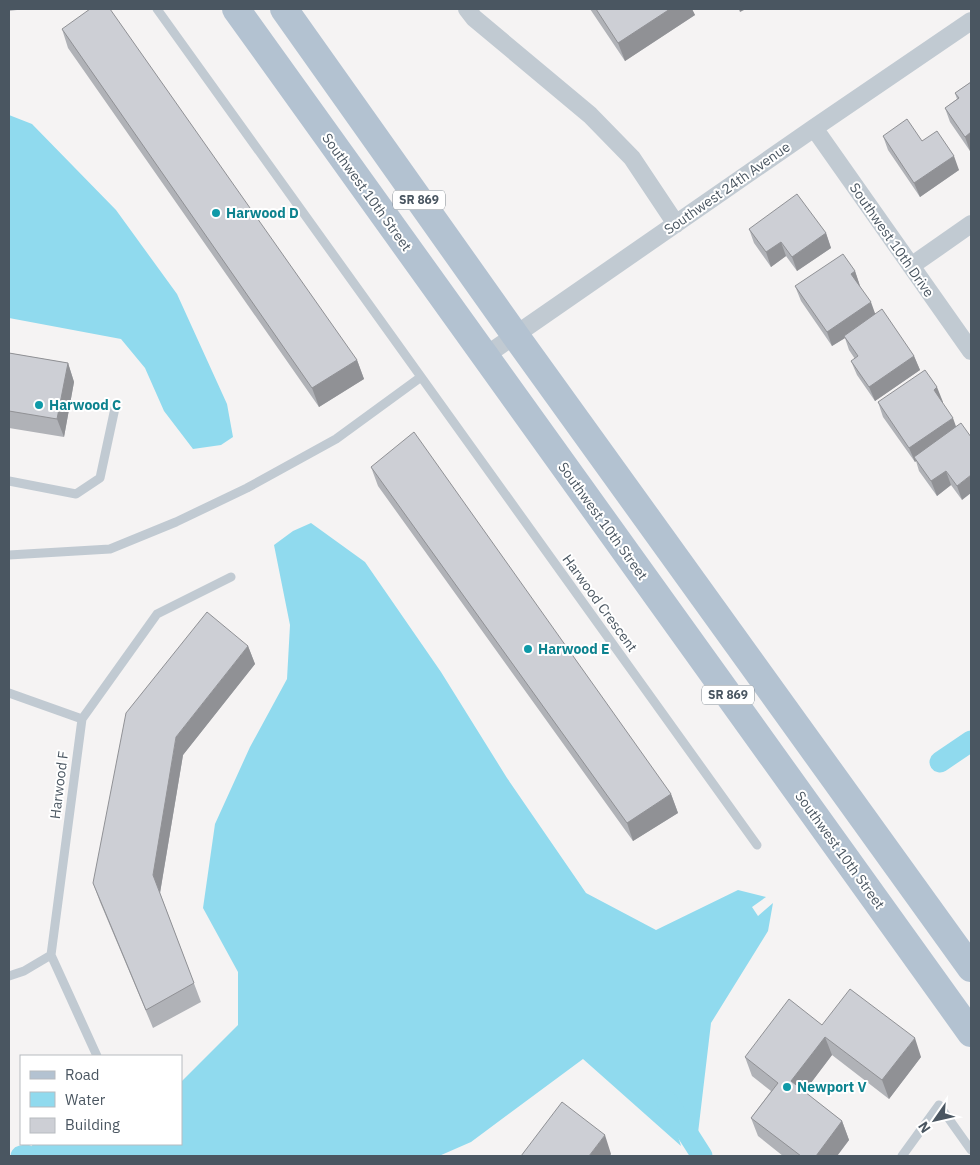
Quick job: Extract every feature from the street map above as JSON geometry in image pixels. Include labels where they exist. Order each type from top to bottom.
[{"type":"main road","name":"Southwest 10th Street","points":[[236,9],[971,1033]]},
{"type":"main road","name":"SR 869","points":[[284,9],[515,335],[971,968]]},
{"type":"street","points":[[467,9],[474,18],[590,116],[632,158],[676,224]]},
{"type":"street","name":"Southwest 24th Avenue","points":[[485,356],[971,21]]},
{"type":"street","name":"Southwest 10th Drive","points":[[814,128],[971,351]]},
{"type":"street","points":[[911,266],[971,224]]},
{"type":"lane","points":[[9,555],[110,549],[176,522],[247,488],[336,439],[421,377],[158,9]]},
{"type":"lane","name":"Harwood Crescent","points":[[421,377],[757,845]]},
{"type":"lane","points":[[9,481],[76,494],[100,478],[115,408]]},
{"type":"lane","name":"Harwood F","points":[[51,954],[82,719],[157,614],[231,576]]},
{"type":"lane","points":[[9,693],[82,719]]},
{"type":"lane","points":[[9,976],[24,971],[51,954],[96,1055]]},
{"type":"lane","points":[[902,1156],[939,1105],[971,1150]]},
{"type":"water","points":[[9,115],[32,124],[116,210],[177,294],[227,404],[233,437],[221,445],[193,449],[164,411],[145,368],[121,339],[9,318]]},
{"type":"water","points":[[311,523],[365,562],[441,672],[507,778],[586,893],[656,930],[738,890],[766,897],[752,907],[758,916],[773,903],[768,931],[711,1023],[698,1133],[673,1099],[667,1101],[681,1146],[583,1059],[471,1142],[439,1156],[26,1155],[32,1145],[182,1145],[182,1081],[238,1025],[238,972],[203,908],[215,824],[250,747],[287,679],[290,625],[274,545],[293,531]]},
{"type":"building","name":"Harwood D","points":[[90,9],[110,9],[357,360],[312,388],[62,29]]},
{"type":"building","points":[[596,9],[670,9],[618,43]]},
{"type":"building","points":[[971,82],[971,132],[965,137],[945,108],[959,98],[955,93]]},
{"type":"building","points":[[907,119],[922,141],[937,131],[954,156],[914,183],[883,136]]},
{"type":"building","points":[[797,194],[826,233],[792,257],[781,242],[766,252],[749,229]]},
{"type":"building","points":[[843,254],[855,271],[851,274],[871,302],[827,332],[795,286]]},
{"type":"building","points":[[882,309],[914,356],[869,387],[851,361],[858,356],[844,336]]},
{"type":"building","name":"Harwood C","points":[[9,353],[68,363],[57,419],[9,411]]},
{"type":"building","points":[[925,370],[937,387],[934,390],[953,418],[909,448],[878,402]]},
{"type":"building","points":[[961,423],[971,437],[971,475],[957,486],[946,471],[931,481],[914,457]]},
{"type":"building","name":"Harwood E","points":[[414,432],[671,794],[627,823],[371,467]]},
{"type":"building","points":[[207,612],[248,646],[176,737],[153,875],[194,983],[146,1010],[93,883],[126,713]]},
{"type":"building","name":"Newport V","points":[[850,989],[915,1038],[882,1080],[825,1037],[791,1081],[842,1121],[816,1156],[801,1156],[751,1118],[778,1083],[745,1057],[789,999],[822,1025]]},
{"type":"building","points":[[562,1102],[605,1135],[589,1156],[521,1156]]},
{"type":"waterway","points":[[940,762],[971,741]]},
{"type":"waterway","points":[[667,1101],[702,1156]]},
{"type":"waterway","points":[[21,1156],[26,1155]]},
{"type":"place","name":"Harwood D","points":[[216,213]]},
{"type":"place","name":"Harwood C","points":[[39,405]]},
{"type":"place","name":"Harwood E","points":[[528,649]]},
{"type":"place","name":"Newport V","points":[[787,1087]]}]
